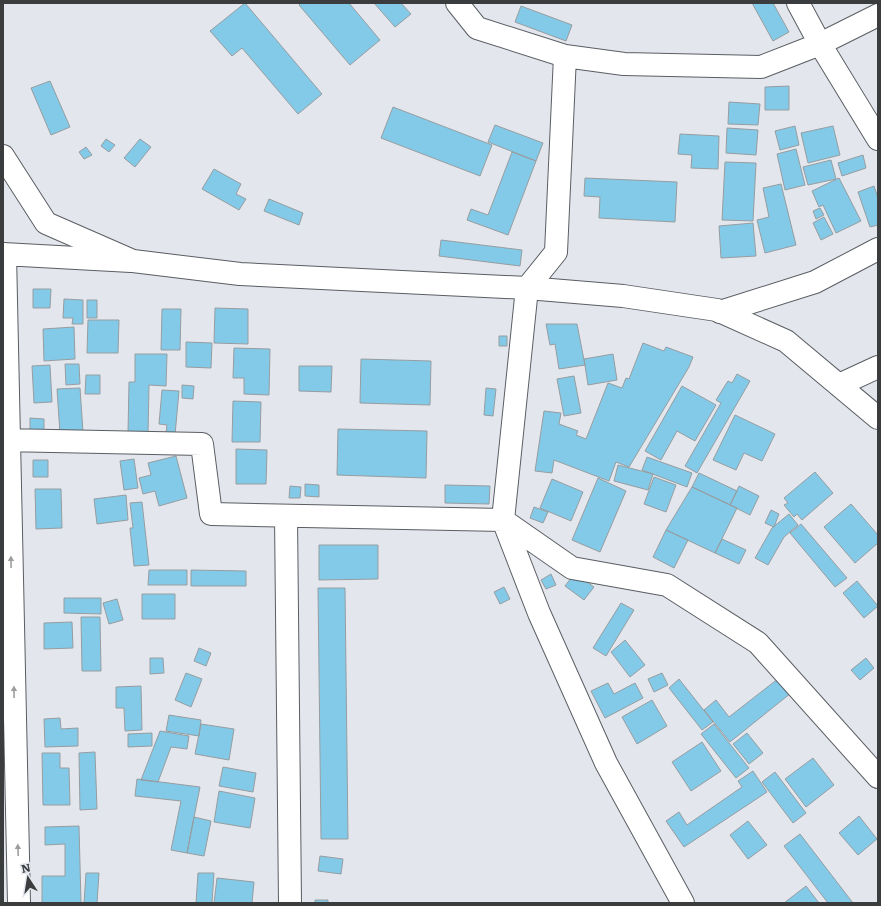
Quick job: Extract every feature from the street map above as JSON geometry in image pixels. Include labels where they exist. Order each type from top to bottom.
[{"type":"street","points":[[457,3],[477,28],[565,56],[624,64],[761,66],[820,44],[878,15]]},
{"type":"street","points":[[798,3],[820,44],[878,139]]},
{"type":"street","points":[[565,56],[556,252],[527,288],[503,520],[539,613],[606,763],[684,903]]},
{"type":"street","points":[[3,156],[46,223],[133,261]]},
{"type":"street","points":[[720,312],[815,282],[878,249]]},
{"type":"street","points":[[19,903],[9,719],[4,254],[133,261],[240,274],[527,288],[623,296],[717,310],[786,341],[878,418]]},
{"type":"street","points":[[839,385],[878,367]]},
{"type":"street","points":[[6,440],[202,444],[211,514],[503,520],[572,568],[667,586],[758,643],[878,777]]},
{"type":"street","points":[[286,516],[290,903]]},
{"type":"building","points":[[245,3],[322,94],[298,114],[242,48],[232,56],[210,31]]},
{"type":"building","points":[[301,3],[349,3],[380,40],[350,65],[299,5]]},
{"type":"building","points":[[374,3],[401,3],[411,14],[395,27]]},
{"type":"building","points":[[752,3],[773,3],[789,32],[773,41]]},
{"type":"building","points":[[521,6],[572,25],[566,41],[515,22]]},
{"type":"building","points":[[50,81],[70,127],[51,135],[31,88]]},
{"type":"building","points":[[789,86],[789,110],[765,110],[765,87]]},
{"type":"building","points":[[729,102],[760,104],[758,125],[728,124]]},
{"type":"building","points":[[393,107],[492,145],[480,176],[381,138]]},
{"type":"building","points":[[495,125],[543,143],[536,161],[488,142]]},
{"type":"building","points":[[795,126],[799,145],[780,150],[775,131]]},
{"type":"building","points":[[833,126],[840,155],[808,163],[801,133]]},
{"type":"building","points":[[727,128],[758,130],[756,155],[726,153]]},
{"type":"building","points":[[680,134],[719,136],[718,169],[691,168],[692,155],[678,154]]},
{"type":"building","points":[[106,139],[115,145],[109,152],[101,146]]},
{"type":"building","points":[[140,139],[151,147],[135,167],[124,158]]},
{"type":"building","points":[[86,147],[92,155],[84,159],[79,152]]},
{"type":"building","points":[[796,149],[805,185],[785,190],[777,154]]},
{"type":"building","points":[[512,152],[536,161],[508,235],[467,220],[471,209],[488,215]]},
{"type":"building","points":[[863,155],[866,168],[842,176],[838,163]]},
{"type":"building","points":[[831,160],[836,179],[808,185],[803,167]]},
{"type":"building","points":[[725,162],[756,163],[753,221],[722,220]]},
{"type":"building","points":[[214,169],[241,184],[236,194],[246,199],[239,210],[202,189]]},
{"type":"building","points":[[585,178],[677,182],[675,222],[599,218],[600,197],[584,196]]},
{"type":"building","points":[[839,178],[861,221],[836,233],[823,205],[819,207],[812,191]]},
{"type":"building","points":[[781,184],[796,245],[765,253],[757,220],[769,217],[763,188]]},
{"type":"building","points":[[874,186],[878,198],[878,225],[870,227],[858,192]]},
{"type":"building","points":[[269,199],[303,213],[299,225],[264,211]]},
{"type":"building","points":[[820,208],[824,215],[816,219],[813,211]]},
{"type":"building","points":[[824,217],[833,234],[821,240],[813,223]]},
{"type":"building","points":[[753,223],[756,256],[721,258],[719,226]]},
{"type":"building","points":[[441,240],[522,250],[520,266],[439,256]]},
{"type":"building","points":[[33,289],[51,289],[50,308],[33,308]]},
{"type":"building","points":[[64,299],[83,300],[83,324],[72,324],[73,318],[63,318]]},
{"type":"building","points":[[87,300],[97,300],[97,318],[87,318]]},
{"type":"building","points":[[215,308],[248,309],[248,344],[214,343]]},
{"type":"building","points":[[162,309],[181,309],[180,350],[161,350]]},
{"type":"building","points":[[88,320],[119,320],[118,353],[87,353]]},
{"type":"building","points":[[546,324],[577,324],[585,365],[559,369],[555,344],[550,345]]},
{"type":"building","points":[[74,327],[75,359],[44,361],[43,329]]},
{"type":"building","points":[[499,336],[507,336],[507,346],[499,346]]},
{"type":"building","points":[[186,342],[212,343],[211,368],[186,367]]},
{"type":"building","points":[[643,343],[664,351],[666,347],[693,357],[689,367],[629,467],[616,462],[609,481],[554,460],[552,473],[535,471],[544,411],[561,413],[559,424],[578,431],[576,435],[586,439],[608,383],[622,388],[626,378],[629,379]]},
{"type":"building","points":[[234,348],[270,349],[269,395],[244,394],[244,378],[233,378]]},
{"type":"building","points":[[135,354],[167,354],[166,386],[149,385],[148,433],[128,433],[129,382],[135,382]]},
{"type":"building","points":[[613,354],[617,380],[588,385],[584,359]]},
{"type":"building","points":[[361,359],[431,361],[430,405],[360,403]]},
{"type":"building","points":[[65,364],[79,364],[80,384],[66,385]]},
{"type":"building","points":[[50,365],[52,402],[34,403],[32,366]]},
{"type":"building","points":[[299,366],[332,366],[331,392],[299,391]]},
{"type":"building","points":[[737,374],[750,381],[697,473],[685,466],[721,403],[716,400],[728,381],[732,383]]},
{"type":"building","points":[[86,375],[100,375],[100,394],[85,394]]},
{"type":"building","points":[[574,376],[581,413],[564,416],[557,379]]},
{"type":"building","points":[[182,385],[194,386],[193,399],[182,398]]},
{"type":"building","points":[[682,386],[716,405],[695,441],[677,431],[661,460],[645,451]]},
{"type":"building","points":[[80,388],[83,432],[60,434],[57,389]]},
{"type":"building","points":[[486,388],[496,389],[493,416],[484,415]]},
{"type":"building","points":[[162,390],[179,391],[175,435],[166,434],[167,425],[159,424]]},
{"type":"building","points":[[233,401],[261,402],[260,442],[232,442]]},
{"type":"building","points":[[735,415],[775,434],[762,461],[744,453],[736,470],[713,460]]},
{"type":"building","points":[[30,418],[44,419],[44,432],[30,432]]},
{"type":"building","points":[[338,429],[427,431],[426,478],[337,475]]},
{"type":"building","points":[[236,449],[267,450],[266,484],[236,484]]},
{"type":"building","points":[[176,456],[187,498],[159,506],[155,491],[143,494],[139,478],[151,475],[148,463]]},
{"type":"building","points":[[647,457],[692,473],[687,487],[642,470]]},
{"type":"building","points":[[134,459],[138,488],[124,490],[120,461]]},
{"type":"building","points":[[33,460],[48,460],[48,477],[33,477]]},
{"type":"building","points":[[618,465],[653,474],[648,490],[614,481]]},
{"type":"building","points":[[815,472],[833,493],[802,520],[797,514],[794,517],[784,505],[788,503],[784,498]]},
{"type":"building","points":[[699,473],[737,491],[730,505],[692,487]]},
{"type":"building","points":[[654,477],[676,485],[666,512],[644,504]]},
{"type":"building","points":[[598,478],[626,491],[600,552],[572,540]]},
{"type":"building","points":[[552,479],[583,492],[571,521],[540,508]]},
{"type":"building","points":[[305,484],[319,485],[319,497],[305,496]]},
{"type":"building","points":[[445,485],[490,486],[489,504],[445,503]]},
{"type":"building","points":[[290,486],[301,487],[300,498],[289,498]]},
{"type":"building","points":[[739,486],[759,496],[750,515],[730,505]]},
{"type":"building","points":[[692,487],[737,508],[715,553],[666,530]]},
{"type":"building","points":[[35,489],[61,489],[62,528],[36,529]]},
{"type":"building","points":[[126,495],[128,520],[97,524],[94,499]]},
{"type":"building","points":[[142,502],[149,565],[134,566],[130,528],[133,528],[130,503]]},
{"type":"building","points":[[851,504],[878,535],[878,543],[855,563],[824,527]]},
{"type":"building","points":[[534,507],[548,512],[543,523],[530,518]]},
{"type":"building","points":[[771,510],[779,514],[774,527],[765,523]]},
{"type":"building","points":[[789,514],[798,525],[784,537],[768,565],[755,558],[772,528]]},
{"type":"building","points":[[801,524],[847,578],[835,587],[790,533]]},
{"type":"building","points":[[666,530],[688,540],[674,568],[653,557]]},
{"type":"building","points":[[722,539],[746,550],[739,564],[715,553]]},
{"type":"building","points":[[319,545],[378,545],[378,579],[319,580]]},
{"type":"building","points":[[149,570],[187,570],[187,585],[148,585]]},
{"type":"building","points":[[191,570],[246,571],[246,586],[191,586]]},
{"type":"building","points":[[575,573],[594,587],[584,600],[565,586]]},
{"type":"building","points":[[551,574],[556,585],[546,589],[541,580]]},
{"type":"building","points":[[857,581],[878,606],[864,618],[843,593]]},
{"type":"building","points":[[504,587],[510,599],[500,604],[494,592]]},
{"type":"building","points":[[318,588],[345,588],[348,839],[321,839]]},
{"type":"building","points":[[142,594],[175,594],[175,619],[142,619]]},
{"type":"building","points":[[64,598],[101,598],[101,614],[64,613]]},
{"type":"building","points":[[117,599],[123,620],[109,624],[103,603]]},
{"type":"building","points":[[621,603],[634,610],[606,656],[593,648]]},
{"type":"building","points":[[81,617],[100,617],[101,671],[82,671]]},
{"type":"building","points":[[72,622],[73,648],[44,649],[44,623]]},
{"type":"building","points":[[625,640],[645,665],[630,677],[611,652]]},
{"type":"building","points":[[199,648],[211,653],[206,666],[194,661]]},
{"type":"building","points":[[150,658],[163,658],[164,673],[150,674]]},
{"type":"building","points":[[866,658],[874,668],[860,680],[851,670]]},
{"type":"building","points":[[186,673],[202,679],[191,707],[175,700]]},
{"type":"building","points":[[662,673],[668,685],[654,692],[648,679]]},
{"type":"building","points":[[779,678],[791,693],[730,742],[704,710],[716,700],[729,717]]},
{"type":"building","points":[[679,679],[713,722],[702,730],[669,688]]},
{"type":"building","points":[[608,683],[614,694],[635,683],[643,698],[605,718],[591,691]]},
{"type":"building","points":[[141,686],[142,730],[125,731],[124,708],[116,708],[116,687]]},
{"type":"building","points":[[652,700],[667,726],[637,744],[622,717]]},
{"type":"building","points":[[169,715],[201,720],[199,736],[166,731]]},
{"type":"building","points":[[60,718],[61,729],[78,728],[78,746],[45,747],[44,719]]},
{"type":"building","points":[[201,724],[234,729],[229,760],[195,754]]},
{"type":"building","points":[[714,724],[749,768],[736,778],[701,734]]},
{"type":"building","points":[[160,731],[189,736],[187,749],[171,747],[158,782],[141,780]]},
{"type":"building","points":[[152,733],[152,746],[128,747],[128,734]]},
{"type":"building","points":[[747,733],[763,753],[749,764],[733,744]]},
{"type":"building","points":[[702,742],[721,771],[691,791],[672,762]]},
{"type":"building","points":[[95,752],[97,809],[80,810],[79,753]]},
{"type":"building","points":[[42,753],[60,753],[60,768],[69,768],[70,805],[43,805]]},
{"type":"building","points":[[813,758],[834,785],[806,807],[785,779]]},
{"type":"building","points":[[223,767],[256,773],[253,792],[219,786]]},
{"type":"building","points":[[753,771],[767,792],[684,847],[666,821],[679,812],[687,825],[742,787],[738,781]]},
{"type":"building","points":[[775,772],[806,813],[793,823],[762,782]]},
{"type":"building","points":[[137,779],[200,787],[187,853],[171,850],[181,801],[135,796]]},
{"type":"building","points":[[219,791],[255,798],[250,828],[214,822]]},
{"type":"building","points":[[859,816],[877,839],[858,855],[839,833]]},
{"type":"building","points":[[194,817],[211,821],[204,856],[187,853]]},
{"type":"building","points":[[748,821],[767,845],[748,859],[730,835]]},
{"type":"building","points":[[79,826],[81,903],[42,903],[42,876],[65,876],[65,844],[45,845],[45,827]]},
{"type":"building","points":[[800,834],[853,903],[828,903],[784,846]]},
{"type":"building","points":[[320,856],[343,859],[341,874],[318,871]]},
{"type":"building","points":[[86,873],[99,873],[97,903],[84,903]]},
{"type":"building","points":[[198,873],[214,873],[212,903],[196,903]]},
{"type":"building","points":[[217,878],[254,882],[252,903],[214,903]]},
{"type":"building","points":[[806,886],[819,903],[784,903]]},
{"type":"building","points":[[315,900],[328,900],[328,903],[315,903]]}]
